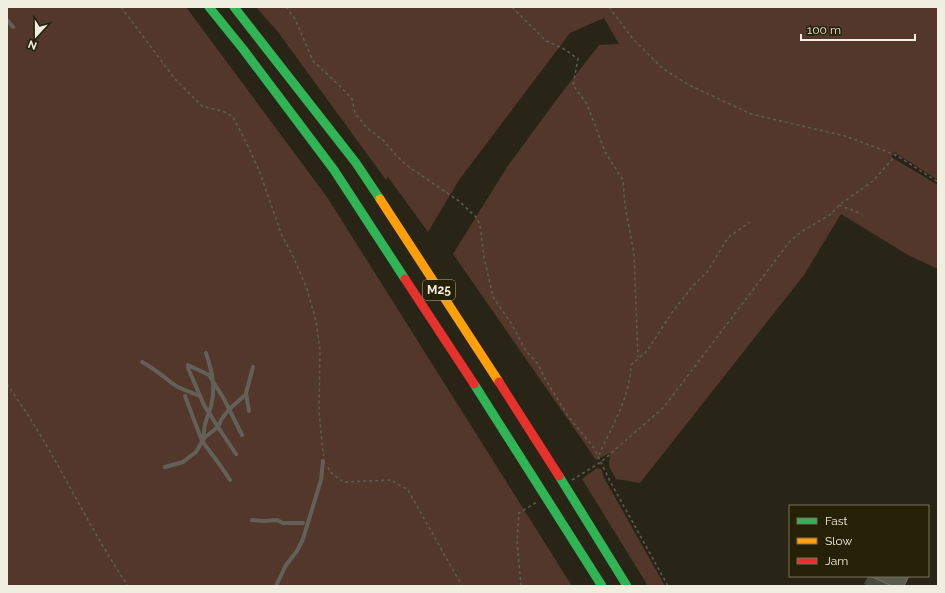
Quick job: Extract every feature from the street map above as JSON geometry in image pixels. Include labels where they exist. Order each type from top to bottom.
[{"type":"highway","name":"M25","points":[[209,7],[334,170],[503,428],[602,586]]},
{"type":"highway","name":"M25","points":[[234,7],[356,163],[524,420],[627,586]]},
{"type":"lane","points":[[7,20],[13,27]]},
{"type":"lane","points":[[203,441],[203,429],[211,406],[213,383],[212,372],[206,353]]},
{"type":"lane","points":[[142,362],[176,386],[200,396]]},
{"type":"lane","points":[[236,454],[208,412],[188,366],[209,376],[229,409],[242,435]]},
{"type":"lane","points":[[249,411],[246,393],[253,367]]},
{"type":"lane","points":[[185,396],[203,441],[230,480]]},
{"type":"lane","points":[[165,467],[183,462],[196,452],[203,441],[218,427],[221,418],[244,396]]},
{"type":"lane","points":[[276,586],[286,565],[297,551],[303,539],[320,480],[324,460]]},
{"type":"lane","points":[[252,520],[277,520],[283,523],[303,523]]},
{"type":"path","points":[[121,7],[175,79],[202,106],[225,112],[233,117],[246,140],[259,170],[282,236],[308,289],[316,321],[320,350],[319,412],[324,460]]},
{"type":"path","points":[[286,7],[295,19],[313,61],[352,99],[355,113],[366,127],[384,141],[406,164],[459,201],[476,217],[480,225],[484,256],[493,297],[512,323],[526,351],[538,364],[544,377],[568,416],[594,448],[610,481],[668,586]]},
{"type":"path","points":[[512,7],[546,41],[564,49],[578,59],[573,85],[586,104],[605,152],[622,180],[625,206],[634,253],[638,357]]},
{"type":"path","points":[[609,7],[633,39],[662,68],[689,85],[751,114],[845,136],[896,155],[938,182]]},
{"type":"path","points":[[601,462],[664,408],[790,241],[801,232],[830,214],[839,205],[873,181],[896,155]]},
{"type":"path","points":[[839,205],[862,214]]},
{"type":"path","points":[[598,456],[623,403],[631,379],[631,365],[638,357],[647,351],[673,311],[693,286],[708,271],[725,242],[730,236],[750,222]]},
{"type":"path","points":[[7,384],[43,439],[109,559],[128,586]]},
{"type":"path","points":[[328,465],[330,472],[343,482],[391,480],[408,490],[462,586]]},
{"type":"path","points":[[519,513],[517,541],[521,586]]},
{"type":"shaded area","points":[[7,7],[186,7],[327,197],[572,586],[7,586]]},
{"type":"shaded area","points":[[256,7],[938,7],[938,180],[894,152],[891,157],[938,185],[938,269],[908,255],[841,214],[804,275],[640,483],[616,479],[609,466],[610,453],[596,460],[453,254],[507,167],[599,45],[619,44],[604,18],[570,33],[459,180],[428,232],[388,177],[386,180],[278,32]]},
{"type":"shaded area","points":[[597,468],[602,470],[603,476],[665,586],[648,586],[582,479]]},
{"type":"building","points":[[872,577],[908,577],[904,586],[892,586]]},
{"type":"traffic: fast","points":[[209,7],[243,49],[334,170],[405,279]]},
{"type":"traffic: fast","points":[[234,7],[356,163],[380,199]]},
{"type":"traffic: fast","points":[[474,384],[602,586]]},
{"type":"traffic: fast","points":[[559,476],[627,586]]},
{"type":"traffic: slow","points":[[380,199],[499,382]]},
{"type":"traffic: jam","points":[[405,279],[474,384]]},
{"type":"traffic: jam","points":[[499,382],[559,476]]}]
